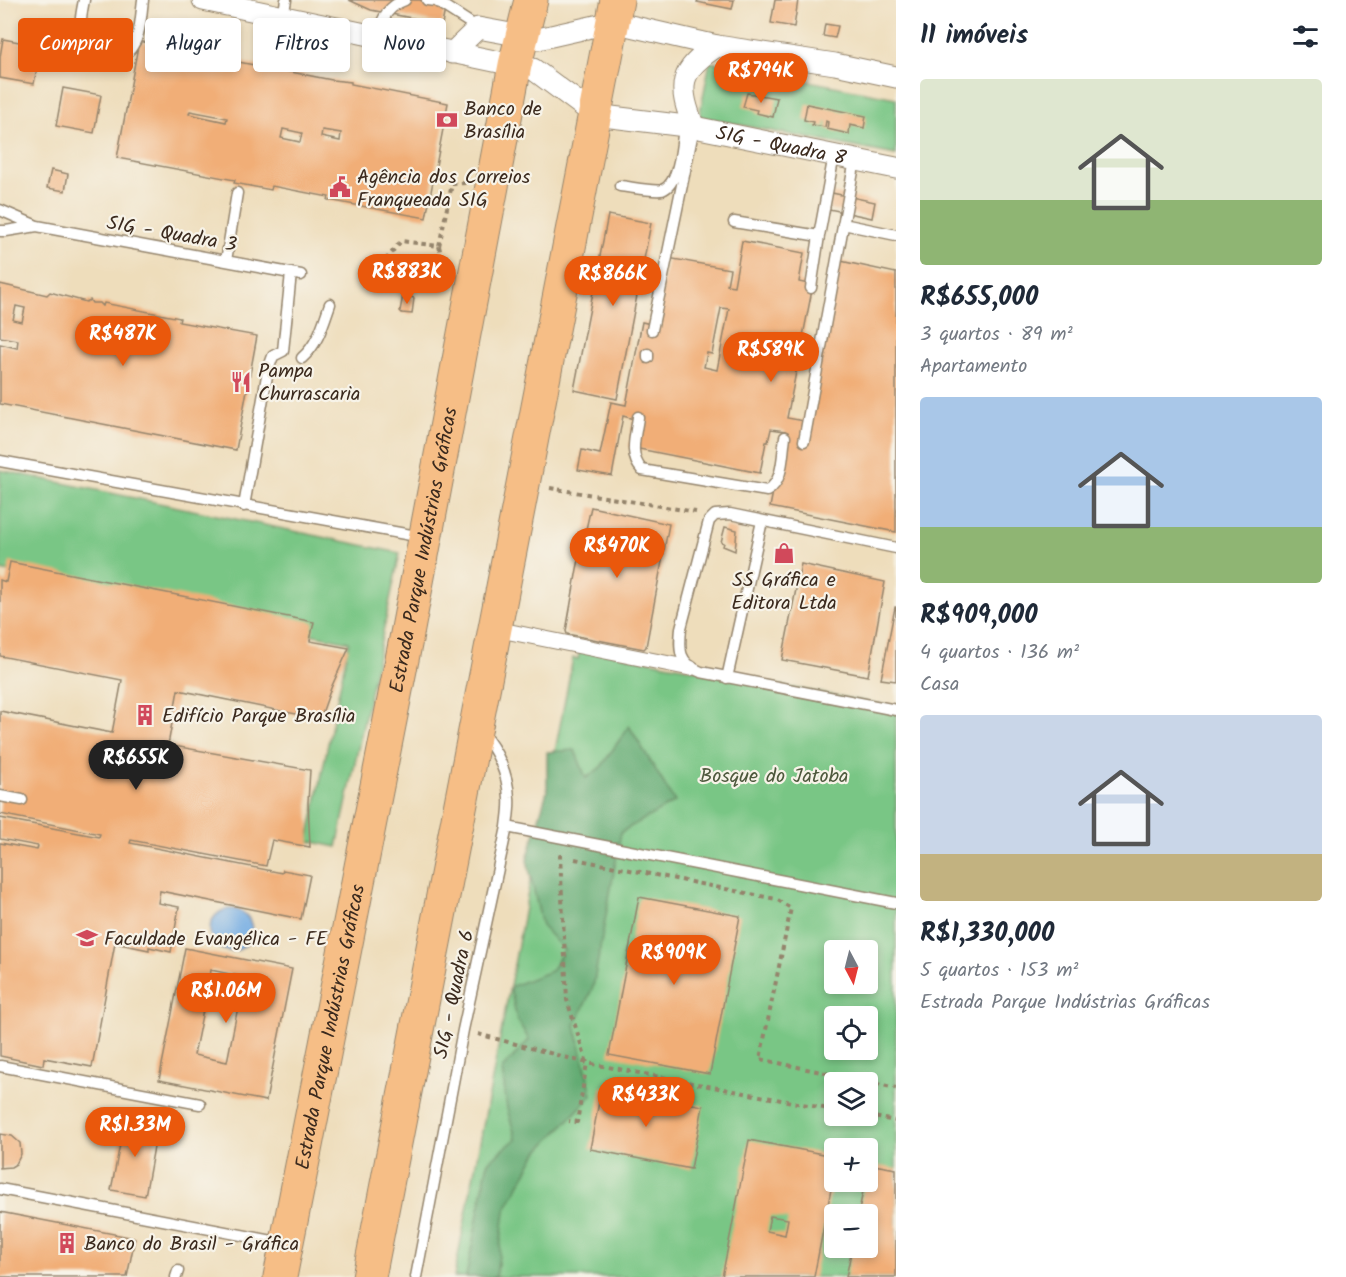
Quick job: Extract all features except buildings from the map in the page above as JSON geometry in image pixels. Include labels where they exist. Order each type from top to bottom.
[{"type":"main road","name":"Estrada Parque Indústrias Gráficas","points":[[280,1277],[492,188],[524,57],[531,0]]},
{"type":"main road","points":[[369,1277],[615,11]]},
{"type":"street","points":[[203,0],[284,8],[362,33]]},
{"type":"street","points":[[524,57],[538,39],[615,11],[717,46],[835,64],[896,77]]},
{"type":"street","points":[[452,53],[478,28],[524,57],[595,115]]},
{"type":"street","points":[[689,126],[684,98],[684,82],[690,68],[700,57],[717,46]]},
{"type":"street","points":[[446,52],[524,57]]},
{"type":"street","name":"SIG - Quadra 8","points":[[595,115],[689,126],[896,168]]},
{"type":"street","points":[[495,629],[690,668]]},
{"type":"lane","points":[[84,0],[80,24],[83,35],[93,49],[103,54],[116,55],[129,51],[134,45],[143,0]]},
{"type":"lane","points":[[383,18],[393,4],[405,0]]},
{"type":"lane","points":[[427,0],[436,1],[478,28]]},
{"type":"lane","points":[[620,186],[661,190],[670,184],[676,172],[689,126]]},
{"type":"lane","points":[[652,330],[689,126]]},
{"type":"lane","points":[[811,288],[834,155]]},
{"type":"lane","points":[[804,441],[855,160]]},
{"type":"lane","points":[[226,261],[237,193]]},
{"type":"lane","name":"SIG - Quadra 3","points":[[0,210],[37,226],[296,274],[283,351],[273,356],[268,370],[244,506]]},
{"type":"lane","points":[[734,222],[819,236]]},
{"type":"lane","points":[[843,224],[896,235]]},
{"type":"lane","name":"SIG - Quadra 3","points":[[0,231],[37,226]]},
{"type":"lane","points":[[302,358],[317,341],[330,304]]},
{"type":"lane","points":[[638,417],[633,455],[636,464],[642,470],[767,491],[775,486],[778,478],[785,437]]},
{"type":"lane","points":[[0,461],[425,538]]},
{"type":"lane","points":[[896,548],[730,514],[715,515],[709,521],[681,628],[683,660],[690,668],[727,678],[896,710]]},
{"type":"lane","points":[[727,678],[762,521]]},
{"type":"lane","name":"SIG - Quadra 6","points":[[416,1277],[463,1030],[507,827],[510,797],[505,776],[493,746],[476,726]]},
{"type":"lane","points":[[0,796],[22,800]]},
{"type":"lane","points":[[507,827],[896,903]]},
{"type":"lane","points":[[0,1066],[200,1104]]},
{"type":"lane","points":[[0,1189],[286,1244]]},
{"type":"path","points":[[380,267],[401,241],[439,246],[452,184],[476,183],[492,188]]},
{"type":"path","points":[[544,483],[550,488],[715,515]]},
{"type":"path","points":[[569,1121],[577,1122],[587,1063],[567,1000],[560,856],[776,899],[791,908],[760,1059],[896,1088]]},
{"type":"path","points":[[463,1030],[587,1063],[824,1108]]},
{"type":"path","points":[[878,1118],[896,1122]]},
{"type":"green space","points":[[710,62],[896,98],[896,155],[699,117]]},
{"type":"green space","points":[[0,470],[400,553],[337,847],[308,841],[349,642],[0,570]]},
{"type":"green space","name":"Bosque do Jatoba","points":[[580,648],[896,707],[896,1277],[454,1277],[573,658],[578,659]]},
{"type":"green space","points":[[629,726],[675,802],[621,832],[593,987],[575,1025],[592,1095],[536,1154],[505,1211],[496,1277],[466,1277],[488,1162],[516,1139],[507,1108],[502,1069],[529,1040],[517,1019],[510,987],[551,971],[564,950],[542,926],[527,860],[547,791],[547,752],[575,750],[586,778],[601,767]]},
{"type":"water","points":[[231,909],[246,915],[252,930],[246,945],[231,951],[216,945],[210,930],[216,915]]},
{"type":"place","name":"Banco de Brasília","points":[[447,120]]},
{"type":"place","name":"Agência dos Correios Franqueada SIG","points":[[340,187]]},
{"type":"place","name":"Pampa Churrascaria","points":[[241,382]]},
{"type":"place","name":"SS Gráfica e Editora Ltda","points":[[784,553]]},
{"type":"place","name":"Edifício Parque Brasília","points":[[145,715]]},
{"type":"place","name":"Faculdade Evangélica - FE","points":[[87,938]]},
{"type":"place","name":"Banco do Brasil - Gráfica","points":[[67,1243]]}]
